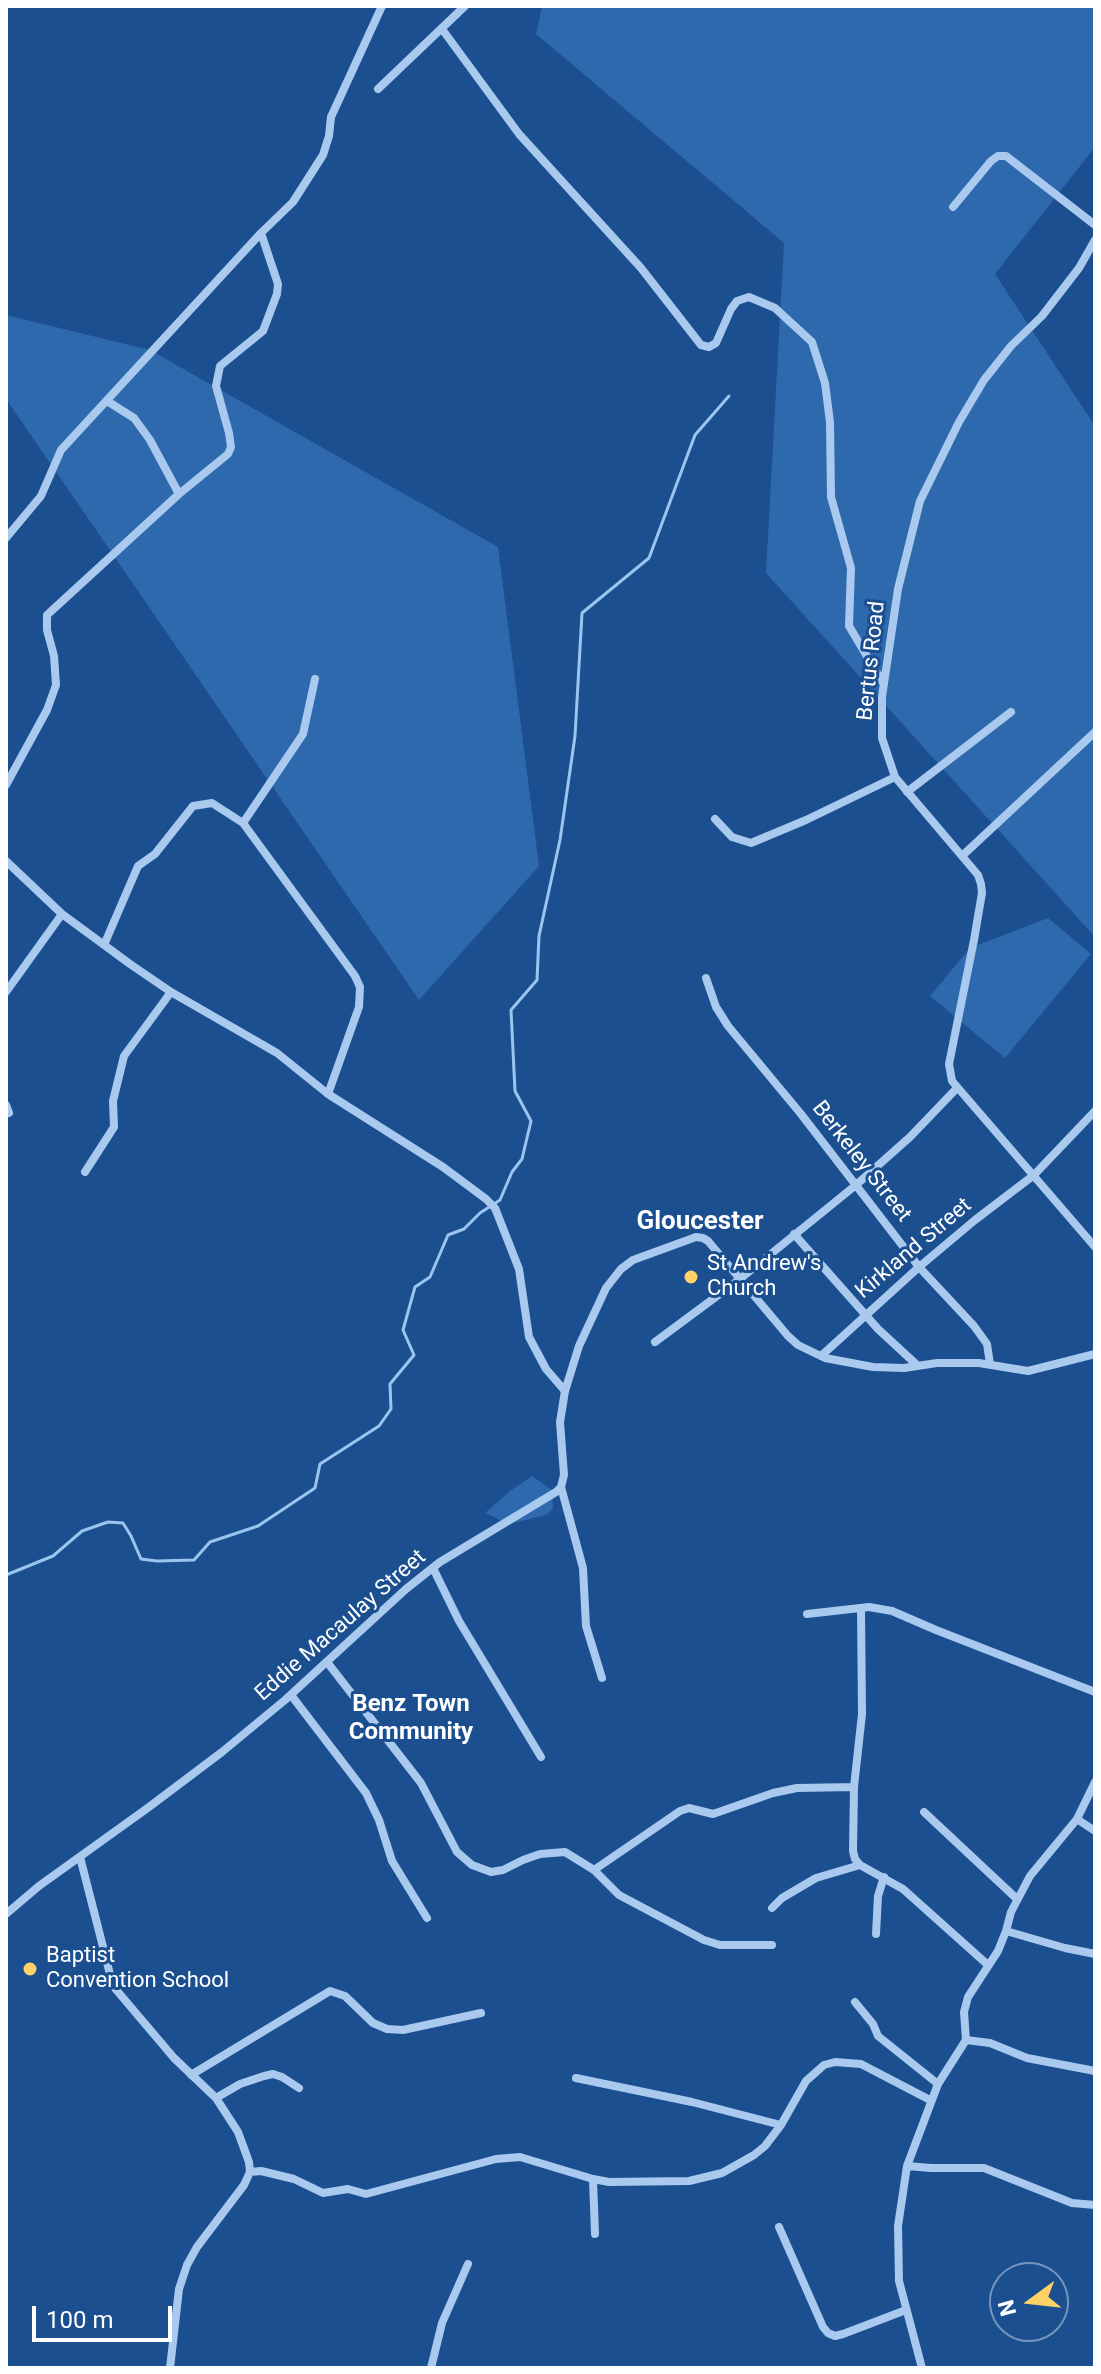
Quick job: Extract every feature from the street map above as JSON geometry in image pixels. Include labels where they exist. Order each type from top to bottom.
[{"type":"street","points":[[6,538],[41,496],[61,450],[293,202],[323,155],[331,117],[382,6]]},
{"type":"street","points":[[378,89],[465,6]]},
{"type":"street","points":[[442,29],[519,134],[641,268],[701,345],[709,347],[716,343],[731,309],[737,301],[749,297],[775,308],[812,342],[825,383],[830,422],[831,497],[851,568],[849,626],[884,684]]},
{"type":"street","points":[[953,207],[991,161],[998,156],[1006,156],[1095,225]]},
{"type":"street","points":[[6,785],[47,710],[56,685],[47,615],[179,494],[228,454],[231,447],[216,386],[220,366],[263,331],[277,294],[278,284],[261,233]]},
{"type":"street","name":"Bertus Road","points":[[957,1088],[949,1073],[949,1064],[982,893],[978,875],[895,777],[882,738],[884,684],[898,589],[920,501],[959,422],[984,380],[1011,346],[1052,304],[1095,240]]},
{"type":"street","points":[[107,401],[134,418],[150,440],[179,494]]},
{"type":"street","points":[[243,823],[303,734],[315,679]]},
{"type":"street","points":[[907,792],[1011,712]]},
{"type":"street","points":[[962,856],[1095,732]]},
{"type":"street","points":[[715,819],[732,837],[751,843],[895,777]]},
{"type":"street","points":[[104,945],[138,866],[155,854],[193,806],[212,803],[243,823],[360,987],[359,1007],[328,1094]]},
{"type":"street","points":[[6,861],[62,914],[104,945],[171,992],[277,1053],[328,1094],[443,1167],[486,1199],[495,1208],[519,1269],[529,1337],[546,1369],[565,1391]]},
{"type":"street","points":[[6,992],[62,914]]},
{"type":"street","name":"Berkeley Street","points":[[706,978],[716,1007],[728,1026],[801,1114],[919,1267],[983,1338],[990,1351],[990,1364]]},
{"type":"street","points":[[85,1172],[114,1127],[113,1101],[124,1056],[171,992]]},
{"type":"street","points":[[655,1342],[740,1279],[856,1185],[910,1137],[957,1088],[1095,1247]]},
{"type":"street","name":"Kirkland Street","points":[[821,1356],[919,1267],[1034,1175],[1095,1111]]},
{"type":"street","points":[[794,1234],[865,1314],[917,1365]]},
{"type":"street","points":[[602,1678],[586,1626],[583,1568],[561,1487],[564,1475],[560,1422],[565,1391],[579,1346],[606,1288],[633,1260],[696,1237],[703,1238],[798,1345],[821,1356],[873,1367],[990,1364],[1028,1371],[1095,1354]]},
{"type":"street","name":"Eddie Macaulay Street","points":[[6,1914],[39,1886],[222,1752],[433,1568],[561,1487]]},
{"type":"street","points":[[433,1568],[459,1621],[541,1757]]},
{"type":"street","points":[[807,1614],[869,1607],[892,1611],[1095,1692]]},
{"type":"street","points":[[861,1608],[862,1714],[854,1787],[853,1851],[860,1865],[903,1889],[988,1965]]},
{"type":"street","points":[[327,1662],[430,1795],[457,1852],[472,1865],[491,1872],[540,1854],[565,1852],[594,1870],[619,1895],[704,1940],[720,1945],[772,1945]]},
{"type":"street","points":[[291,1695],[366,1793],[379,1820],[392,1861],[427,1918]]},
{"type":"street","points":[[922,2368],[899,2281],[897,2256],[907,2166],[930,2100],[966,2040],[964,2012],[968,1997],[998,1951],[1017,1899],[1038,1864],[1077,1819],[1095,1782]]},
{"type":"street","points":[[594,1870],[680,1811],[689,1808],[713,1814],[797,1788],[854,1787]]},
{"type":"street","points":[[924,1812],[1017,1899]]},
{"type":"street","points":[[1077,1819],[1095,1831]]},
{"type":"street","points":[[80,1857],[113,1986],[174,2058],[216,2098],[238,2132],[249,2162],[250,2172],[244,2185],[187,2265],[179,2289],[170,2368]]},
{"type":"street","points":[[772,1908],[782,1898],[816,1878],[860,1865]]},
{"type":"street","points":[[876,1934],[878,1896],[884,1877]]},
{"type":"street","points":[[1006,1931],[1095,1954]]},
{"type":"street","points":[[191,2075],[330,1991],[345,1996],[373,2023],[387,2029],[403,2030],[481,2013]]},
{"type":"street","points":[[855,2002],[873,2024],[878,2036],[938,2084]]},
{"type":"street","points":[[966,2040],[990,2043],[1027,2058],[1095,2071]]},
{"type":"street","points":[[250,2172],[261,2171],[294,2179],[323,2193],[348,2189],[366,2194],[496,2159],[520,2157],[593,2179],[625,2183],[689,2181],[707,2178],[738,2166],[765,2146],[806,2081],[824,2065],[848,2062],[871,2068],[930,2100]]},
{"type":"street","points":[[216,2098],[240,2084],[273,2074],[299,2088]]},
{"type":"street","points":[[576,2078],[692,2102],[781,2125]]},
{"type":"street","points":[[907,2166],[984,2168],[1072,2203],[1095,2205]]},
{"type":"street","points":[[593,2179],[595,2234]]},
{"type":"street","points":[[779,2227],[828,2333],[835,2336],[843,2334],[906,2310]]},
{"type":"street","points":[[431,2368],[442,2323],[468,2264]]},
{"type":"shaded area","points":[[542,6],[1095,6],[1095,147],[995,274],[1095,426],[1095,937],[766,573],[784,243],[536,34]]},
{"type":"shaded area","points":[[6,315],[150,350],[498,547],[539,866],[419,1000],[6,399]]},
{"type":"shaded area","points":[[1048,918],[1091,954],[1005,1058],[930,996],[970,948]]},
{"type":"shaded area","points":[[532,1476],[552,1490],[553,1509],[546,1515],[509,1524],[485,1513],[510,1491]]},
{"type":"waterway","points":[[6,1575],[53,1556],[82,1531],[108,1522],[123,1523],[141,1559],[194,1560],[210,1542],[258,1526],[315,1488],[320,1464],[379,1426],[391,1409],[390,1384],[414,1355],[403,1330],[415,1287],[430,1277],[448,1235],[464,1229],[480,1213],[500,1200],[512,1172],[522,1159],[531,1121],[515,1091],[511,1010],[537,980],[539,936],[560,840],[575,736],[582,613],[649,558],[695,435],[729,396]]},
{"type":"place","name":"St Andrew's Church","points":[[691,1277]]},
{"type":"place","name":"Baptist Convention School","points":[[30,1969]]},
{"type":"district","name":"Gloucester","points":[[700,1222]]},
{"type":"district","name":"Benz Town Community","points":[[411,1719]]}]
